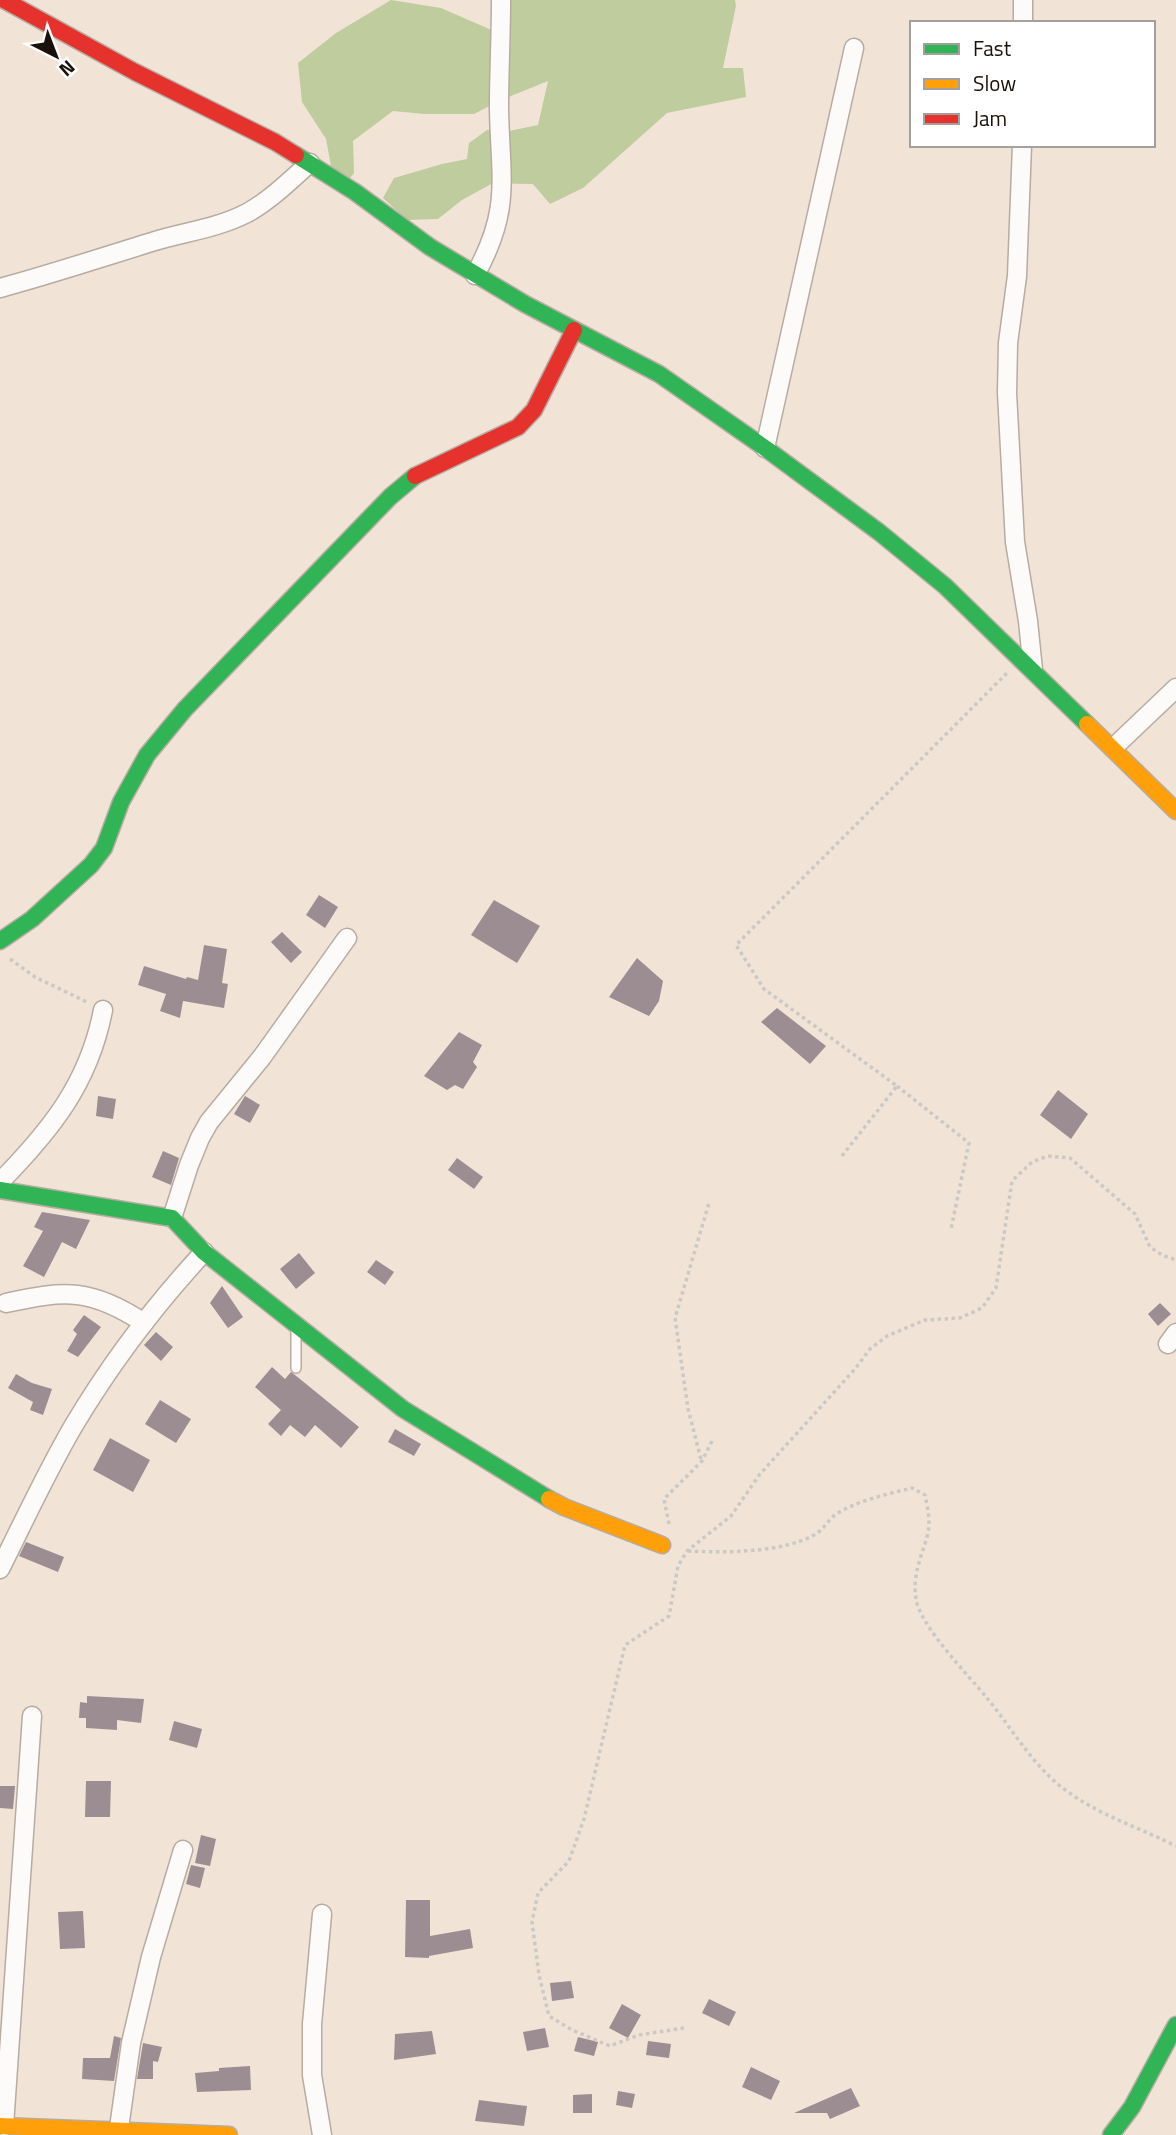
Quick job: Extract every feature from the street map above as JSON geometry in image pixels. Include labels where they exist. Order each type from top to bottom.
[{"type":"street","points":[[4,0],[310,163],[384,211],[430,247],[475,275],[659,374],[879,532],[945,586],[1176,811]]},
{"type":"street","points":[[475,275],[490,248],[498,223],[503,190],[499,108],[501,0]]},
{"type":"street","points":[[1023,0],[1023,21]]},
{"type":"street","points":[[765,448],[854,48]]},
{"type":"street","points":[[1022,147],[1017,276],[1008,343],[1007,393],[1015,542],[1028,621],[1027,665]]},
{"type":"street","points":[[0,288],[69,270],[235,218],[271,197],[310,163]]},
{"type":"street","points":[[0,941],[32,919],[91,865],[104,848],[121,802],[147,755],[185,709],[249,641],[390,497],[415,475],[518,427],[527,419],[574,330]]},
{"type":"street","points":[[1113,748],[1176,688]]},
{"type":"street","points":[[172,1218],[193,1156],[209,1122],[262,1057],[347,938]]},
{"type":"street","points":[[0,1182],[65,1107],[87,1063],[103,1010]]},
{"type":"street","points":[[0,1190],[172,1218],[204,1252],[404,1409],[564,1507],[662,1545]]},
{"type":"street","points":[[0,1569],[73,1426],[107,1373],[144,1323],[204,1252]]},
{"type":"street","points":[[6,1303],[58,1293],[85,1295],[118,1306],[144,1323]]},
{"type":"street","points":[[32,1716],[2,2126],[118,2133],[229,2135]]},
{"type":"street","points":[[118,2133],[131,2043],[151,1957],[183,1850]]},
{"type":"street","points":[[322,1914],[312,2024],[312,2075],[322,2135]]},
{"type":"street","points":[[1111,2135],[1132,2108],[1176,2025]]},
{"type":"lane","points":[[296,1323],[296,1368]]},
{"type":"path","points":[[951,1229],[969,1143],[897,1086],[764,989],[736,945],[1027,665]]},
{"type":"path","points":[[9,958],[35,977],[103,1010]]},
{"type":"path","points":[[842,1156],[897,1086]]},
{"type":"path","points":[[684,2028],[639,2035],[610,2046],[572,2030],[549,2016],[540,1975],[532,1922],[538,1893],[569,1861],[577,1840],[599,1760],[625,1646],[668,1616],[678,1566],[687,1551],[731,1516],[760,1474],[870,1349],[887,1336],[925,1320],[960,1318],[982,1308],[996,1288],[1012,1181],[1032,1162],[1048,1156],[1070,1158],[1135,1214],[1150,1247],[1176,1260]]},
{"type":"path","points":[[702,1461],[688,1409],[675,1318],[709,1203]]},
{"type":"path","points":[[713,1439],[702,1461],[664,1499],[669,1525],[662,1545],[673,1550],[715,1553],[789,1545],[818,1533],[836,1514],[875,1497],[912,1488],[925,1495],[929,1517],[928,1535],[916,1566],[916,1601],[944,1648],[988,1699],[1032,1760],[1068,1793],[1098,1812],[1176,1846]]},
{"type":"green space","points":[[391,0],[441,8],[503,35],[496,0],[735,0],[723,68],[743,68],[746,97],[667,113],[583,188],[550,204],[533,184],[493,183],[462,200],[438,219],[407,220],[383,198],[394,178],[467,159],[469,143],[487,130],[509,131],[538,125],[548,81],[474,114],[393,111],[353,141],[354,173],[346,183],[333,177],[326,139],[302,102],[298,63],[336,33]]},
{"type":"building","points":[[319,895],[338,907],[325,928],[306,915]]},
{"type":"building","points":[[494,900],[540,926],[517,963],[471,935]]},
{"type":"building","points":[[282,932],[302,952],[291,963],[271,942]]},
{"type":"building","points":[[204,945],[227,949],[222,983],[228,984],[224,1008],[183,1001],[180,1018],[160,1011],[166,994],[138,985],[144,966],[198,980]]},
{"type":"building","points":[[637,958],[663,981],[659,1001],[649,1016],[609,997]]},
{"type":"building","points":[[777,1008],[826,1046],[810,1064],[761,1022]]},
{"type":"building","points":[[459,1032],[482,1045],[473,1062],[477,1067],[463,1089],[455,1085],[447,1090],[424,1076]]},
{"type":"building","points":[[1058,1090],[1088,1114],[1071,1139],[1040,1115]]},
{"type":"building","points":[[98,1096],[116,1099],[113,1119],[96,1116]]},
{"type":"building","points":[[245,1096],[260,1105],[250,1123],[234,1114]]},
{"type":"building","points":[[163,1151],[179,1158],[171,1185],[152,1177]]},
{"type":"building","points":[[457,1158],[483,1177],[474,1189],[448,1170]]},
{"type":"building","points":[[42,1212],[90,1220],[76,1249],[62,1242],[44,1277],[23,1266],[43,1231],[34,1227]]},
{"type":"building","points":[[299,1253],[315,1273],[296,1289],[280,1269]]},
{"type":"building","points":[[376,1260],[394,1272],[385,1285],[367,1272]]},
{"type":"building","points":[[222,1286],[243,1317],[228,1328],[210,1303]]},
{"type":"building","points":[[1160,1303],[1171,1314],[1158,1326],[1148,1314]]},
{"type":"building","points":[[84,1315],[101,1327],[78,1357],[67,1351],[77,1334],[73,1330]]},
{"type":"building","points":[[156,1332],[173,1347],[161,1361],[144,1345]]},
{"type":"building","points":[[272,1367],[285,1379],[291,1372],[359,1427],[341,1448],[315,1425],[305,1437],[290,1425],[281,1436],[268,1424],[281,1410],[255,1387]]},
{"type":"building","points":[[16,1374],[32,1383],[52,1389],[43,1415],[30,1410],[33,1402],[8,1388]]},
{"type":"building","points":[[160,1400],[191,1419],[176,1443],[145,1424]]},
{"type":"building","points":[[395,1429],[421,1444],[414,1456],[388,1442]]},
{"type":"building","points":[[110,1438],[150,1460],[133,1492],[93,1470]]},
{"type":"building","points":[[26,1542],[64,1557],[58,1572],[19,1556]]},
{"type":"building","points":[[87,1696],[144,1699],[141,1723],[117,1720],[117,1730],[86,1728],[86,1718],[79,1718],[80,1702],[87,1703]]},
{"type":"building","points":[[174,1721],[202,1729],[197,1748],[169,1740]]},
{"type":"building","points":[[86,1781],[111,1781],[110,1817],[85,1817]]},
{"type":"building","points":[[0,1786],[15,1786],[13,1809],[0,1808]]},
{"type":"building","points":[[201,1835],[216,1839],[210,1866],[195,1863]]},
{"type":"building","points":[[191,1865],[205,1868],[200,1888],[186,1884]]},
{"type":"building","points":[[406,1900],[430,1900],[430,1936],[470,1929],[473,1948],[429,1958],[405,1957]]},
{"type":"building","points":[[83,1911],[85,1948],[60,1949],[58,1912]]},
{"type":"building","points":[[571,1981],[574,1998],[552,2001],[550,1983]]},
{"type":"building","points":[[709,1999],[736,2012],[729,2026],[702,2013]]},
{"type":"building","points":[[622,2004],[641,2015],[628,2038],[609,2028]]},
{"type":"building","points":[[545,2028],[549,2047],[527,2051],[523,2032]]},
{"type":"building","points":[[432,2031],[436,2054],[394,2060],[395,2034]]},
{"type":"building","points":[[114,2036],[121,2038],[114,2081],[82,2079],[83,2058],[110,2058]]},
{"type":"building","points":[[578,2037],[598,2042],[594,2056],[574,2051]]},
{"type":"building","points":[[648,2041],[671,2044],[669,2058],[646,2055]]},
{"type":"building","points":[[143,2043],[162,2047],[158,2062],[153,2061],[153,2079],[137,2079]]},
{"type":"building","points":[[250,2066],[251,2090],[197,2092],[195,2073]]},
{"type":"building","points":[[751,2067],[780,2081],[771,2100],[742,2087]]},
{"type":"building","points":[[851,2088],[860,2106],[830,2119],[827,2113],[794,2113]]},
{"type":"building","points":[[618,2091],[635,2094],[632,2108],[616,2105]]},
{"type":"building","points":[[592,2094],[592,2113],[573,2113],[573,2095]]},
{"type":"building","points":[[479,2100],[527,2106],[524,2126],[475,2121]]},
{"type":"traffic: fast","points":[[296,155],[355,192],[430,247],[525,304],[659,374],[765,448],[879,532],[945,586],[1087,724]]},
{"type":"traffic: fast","points":[[0,941],[32,919],[91,865],[104,848],[121,802],[147,755],[185,709],[390,497],[415,476]]},
{"type":"traffic: fast","points":[[0,1190],[172,1218],[204,1252],[403,1409],[549,1499]]},
{"type":"traffic: fast","points":[[1111,2135],[1132,2107],[1176,2025]]},
{"type":"traffic: slow","points":[[1087,724],[1176,811]]},
{"type":"traffic: slow","points":[[549,1499],[662,1545]]},
{"type":"traffic: slow","points":[[0,2126],[229,2135]]},
{"type":"traffic: jam","points":[[4,0],[135,72],[296,155]]},
{"type":"traffic: jam","points":[[415,476],[518,427],[534,410],[574,330]]}]
